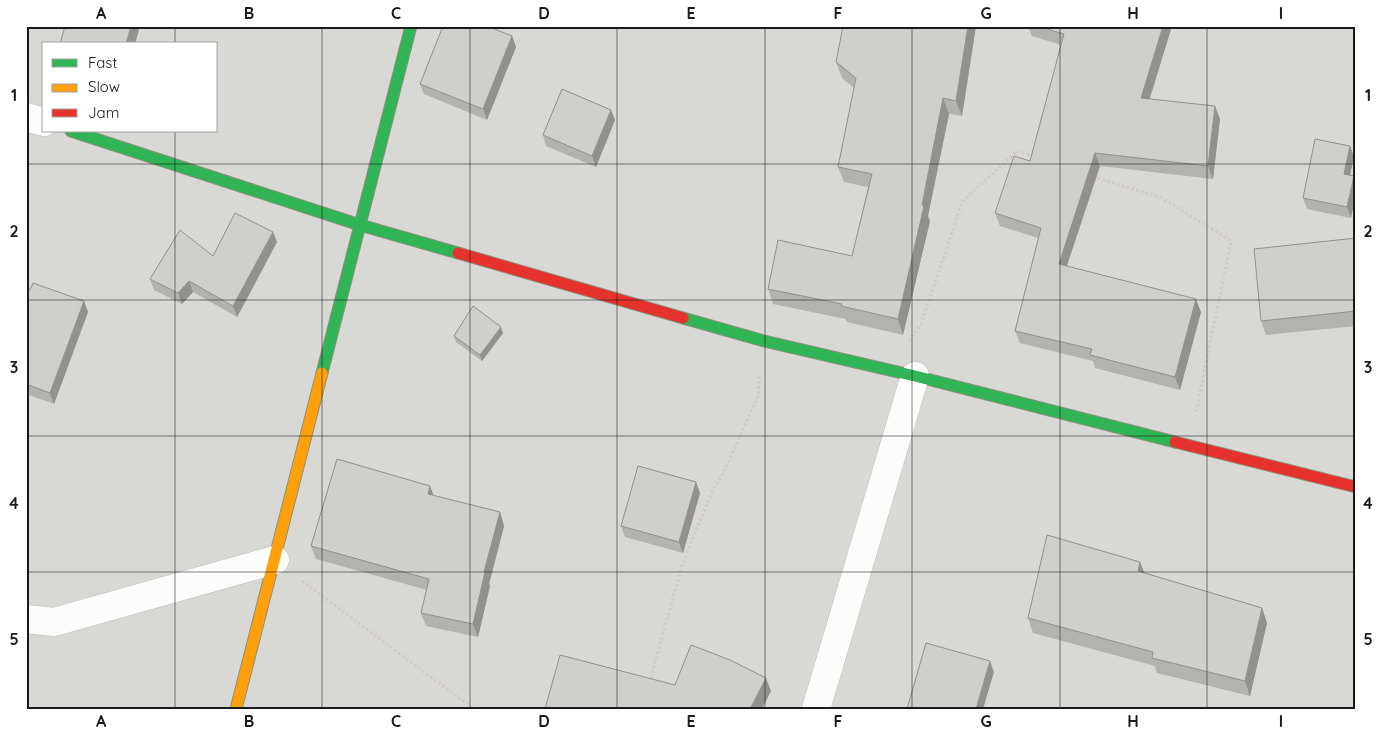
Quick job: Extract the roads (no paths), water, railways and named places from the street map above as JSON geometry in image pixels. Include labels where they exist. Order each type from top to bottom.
[{"type":"street","points":[[236,709],[410,26]]},
{"type":"street","points":[[26,117],[42,121]]},
{"type":"street","points":[[74,132],[360,225],[764,341],[902,373],[1356,487]]},
{"type":"street","points":[[816,709],[902,373]]},
{"type":"street","points":[[26,618],[54,622],[274,560]]}]
